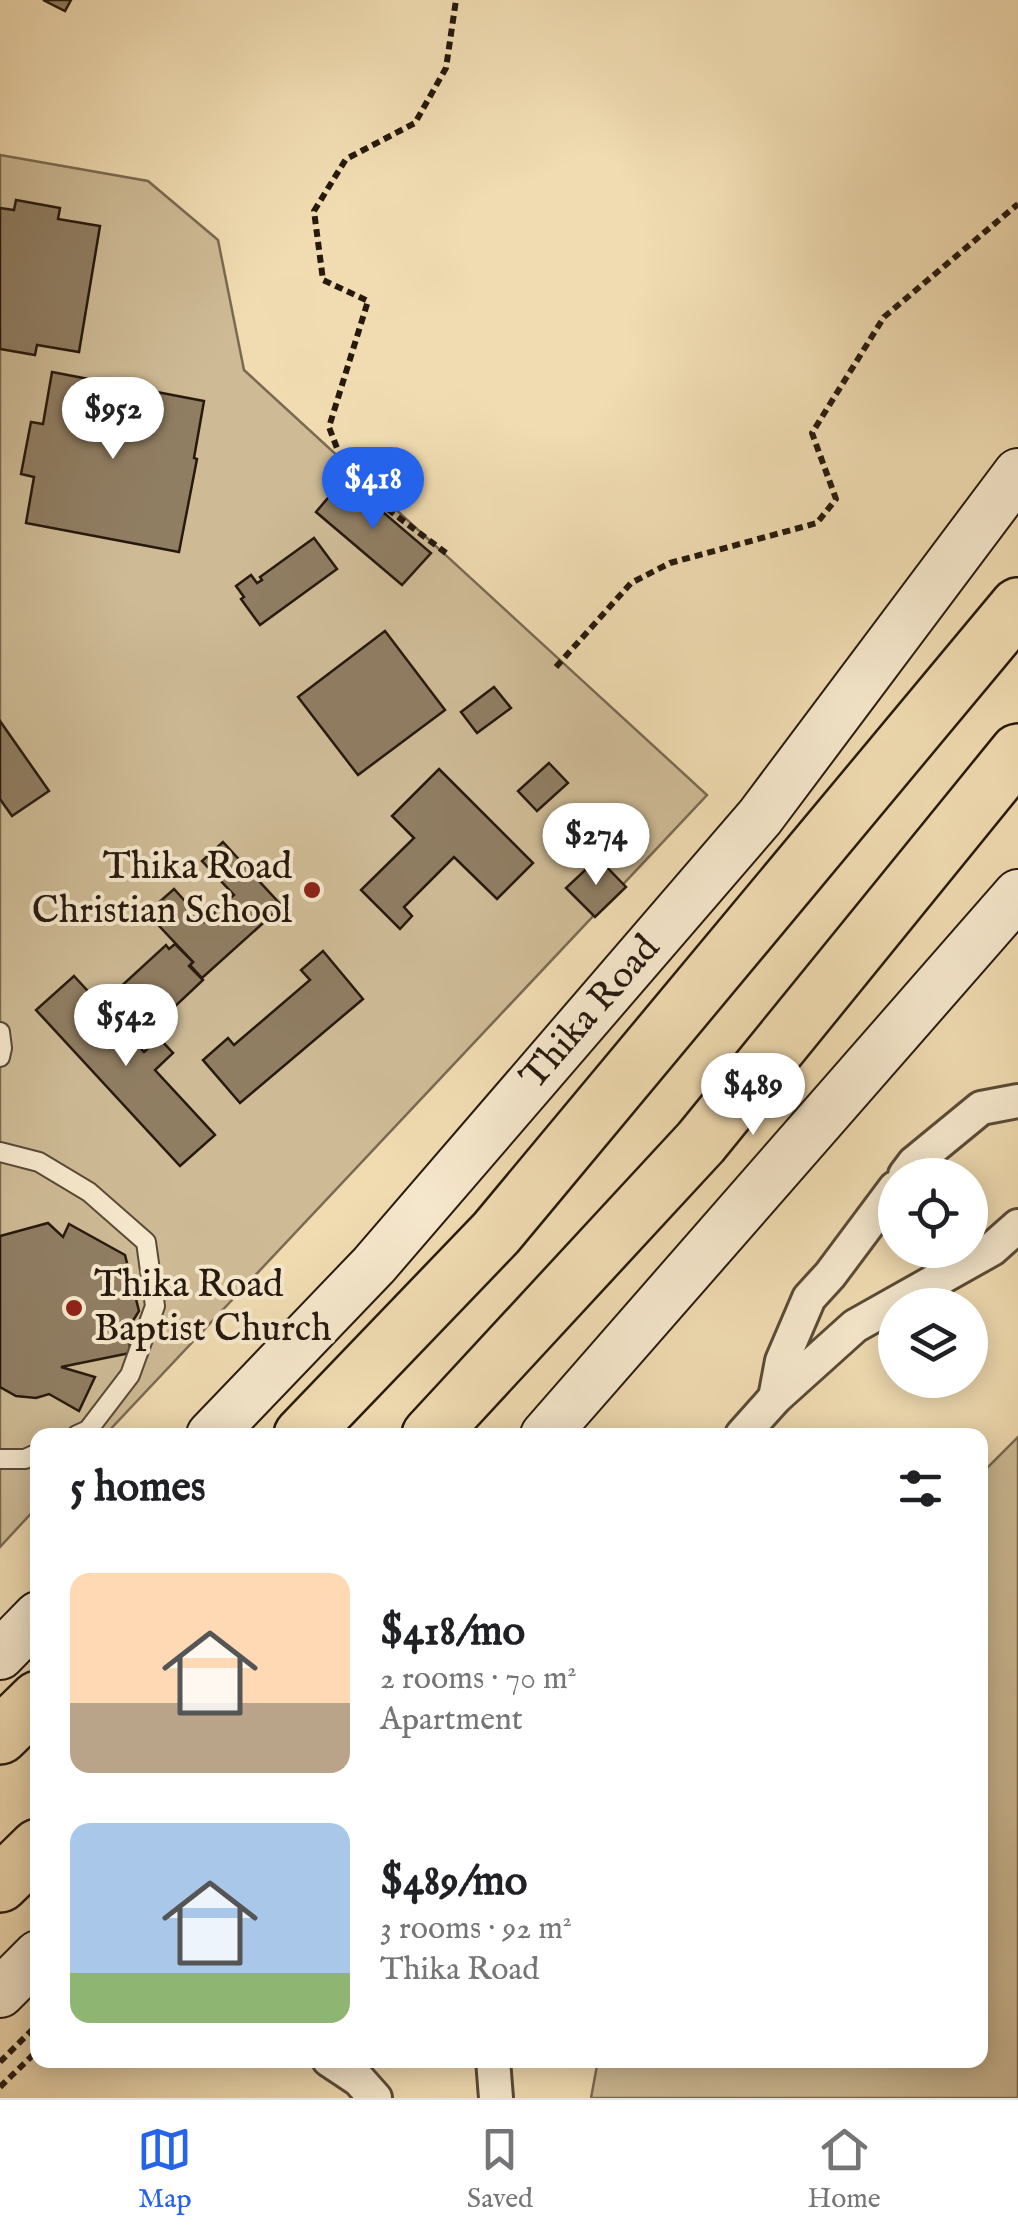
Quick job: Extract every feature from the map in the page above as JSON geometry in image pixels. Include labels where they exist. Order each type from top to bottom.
[{"type":"highway","name":"Thika Road","points":[[309,1428],[496,1233],[1018,606]]},
{"type":"highway","points":[[436,1428],[701,1142],[1018,752]]},
{"type":"highway","points":[[0,1736],[30,1707]]},
{"type":"highway","points":[[0,1884],[30,1855]]},
{"type":"main road","name":"Thika Road","points":[[218,1428],[374,1265],[760,818],[1018,474]]},
{"type":"main road","points":[[551,1428],[1018,894]]},
{"type":"main road","points":[[0,1655],[30,1624]]},
{"type":"main road","points":[[0,1993],[30,1963]]},
{"type":"street","points":[[920,1158],[981,1108],[1018,1101]]},
{"type":"street","points":[[775,1398],[782,1360],[810,1298],[878,1211]]},
{"type":"street","points":[[748,1428],[775,1398],[855,1326],[992,1249],[1018,1226]]},
{"type":"street","points":[[341,2068],[375,2098]]},
{"type":"street","points":[[494,2068],[496,2098]]},
{"type":"lane","points":[[0,1032],[0,1057]]},
{"type":"lane","points":[[0,1152],[38,1162],[90,1192],[146,1242],[155,1306],[130,1375],[90,1428]]},
{"type":"lane","points":[[0,1459],[30,1457]]},
{"type":"path","points":[[446,552],[349,480],[329,427],[368,302],[323,280],[314,211],[346,159],[415,122],[446,68],[456,0]]},
{"type":"path","points":[[556,667],[631,583],[670,564],[817,523],[836,499],[812,433],[884,316],[1018,204]]},
{"type":"path","points":[[0,2062],[30,2032]]},
{"type":"path","points":[[0,2086],[30,2058]]},
{"type":"shaded area","name":"Thika Road Christian School","points":[[0,155],[148,181],[218,240],[244,370],[707,795],[112,1428],[30,1428],[30,1515],[0,1547]]},
{"type":"shaded area","points":[[1018,1437],[1018,2098],[591,2098],[597,2068],[988,2068],[988,1467]]},
{"type":"building","points":[[43,0],[71,0],[65,11]]},
{"type":"building","points":[[16,200],[60,208],[58,219],[100,226],[79,352],[37,345],[35,355],[0,349],[0,208],[14,210]]},
{"type":"building","points":[[52,372],[204,401],[179,552],[26,523],[34,477],[21,474],[31,422],[43,424]]},
{"type":"building","points":[[344,479],[431,553],[402,585],[316,512]]},
{"type":"building","points":[[314,538],[337,569],[260,625],[236,586],[251,575],[257,583],[262,580],[260,577]]},
{"type":"building","points":[[385,631],[445,710],[358,775],[298,697]]},
{"type":"building","points":[[494,687],[511,708],[477,733],[461,712]]},
{"type":"building","points":[[0,721],[49,791],[12,816],[0,799]]},
{"type":"building","points":[[549,763],[568,783],[537,811],[518,791]]},
{"type":"building","points":[[439,769],[533,863],[497,899],[454,857],[404,907],[412,916],[400,929],[361,890],[414,838],[392,816]]},
{"type":"building","points":[[223,842],[282,906],[202,978],[190,965],[193,962],[147,913],[174,889],[204,922],[234,895],[202,861]]},
{"type":"building","points":[[598,858],[626,887],[595,917],[566,888]]},
{"type":"building","points":[[175,944],[193,962],[189,966],[203,980],[152,1028],[117,990],[166,945],[169,949]]},
{"type":"building","points":[[323,951],[363,999],[240,1103],[203,1060],[228,1038],[234,1045],[310,980],[301,970]]},
{"type":"building","points":[[74,976],[144,1052],[159,1038],[173,1053],[155,1070],[215,1135],[180,1166],[36,1010]]},
{"type":"building","points":[[48,1223],[63,1237],[69,1224],[125,1255],[139,1311],[129,1327],[130,1353],[61,1367],[95,1377],[79,1411],[49,1394],[36,1398],[16,1396],[0,1387],[0,1236]]},
{"type":"place","name":"Thika Road Christian School","points":[[312,890]]},
{"type":"place","name":"Thika Road Baptist Church","points":[[74,1308]]}]
